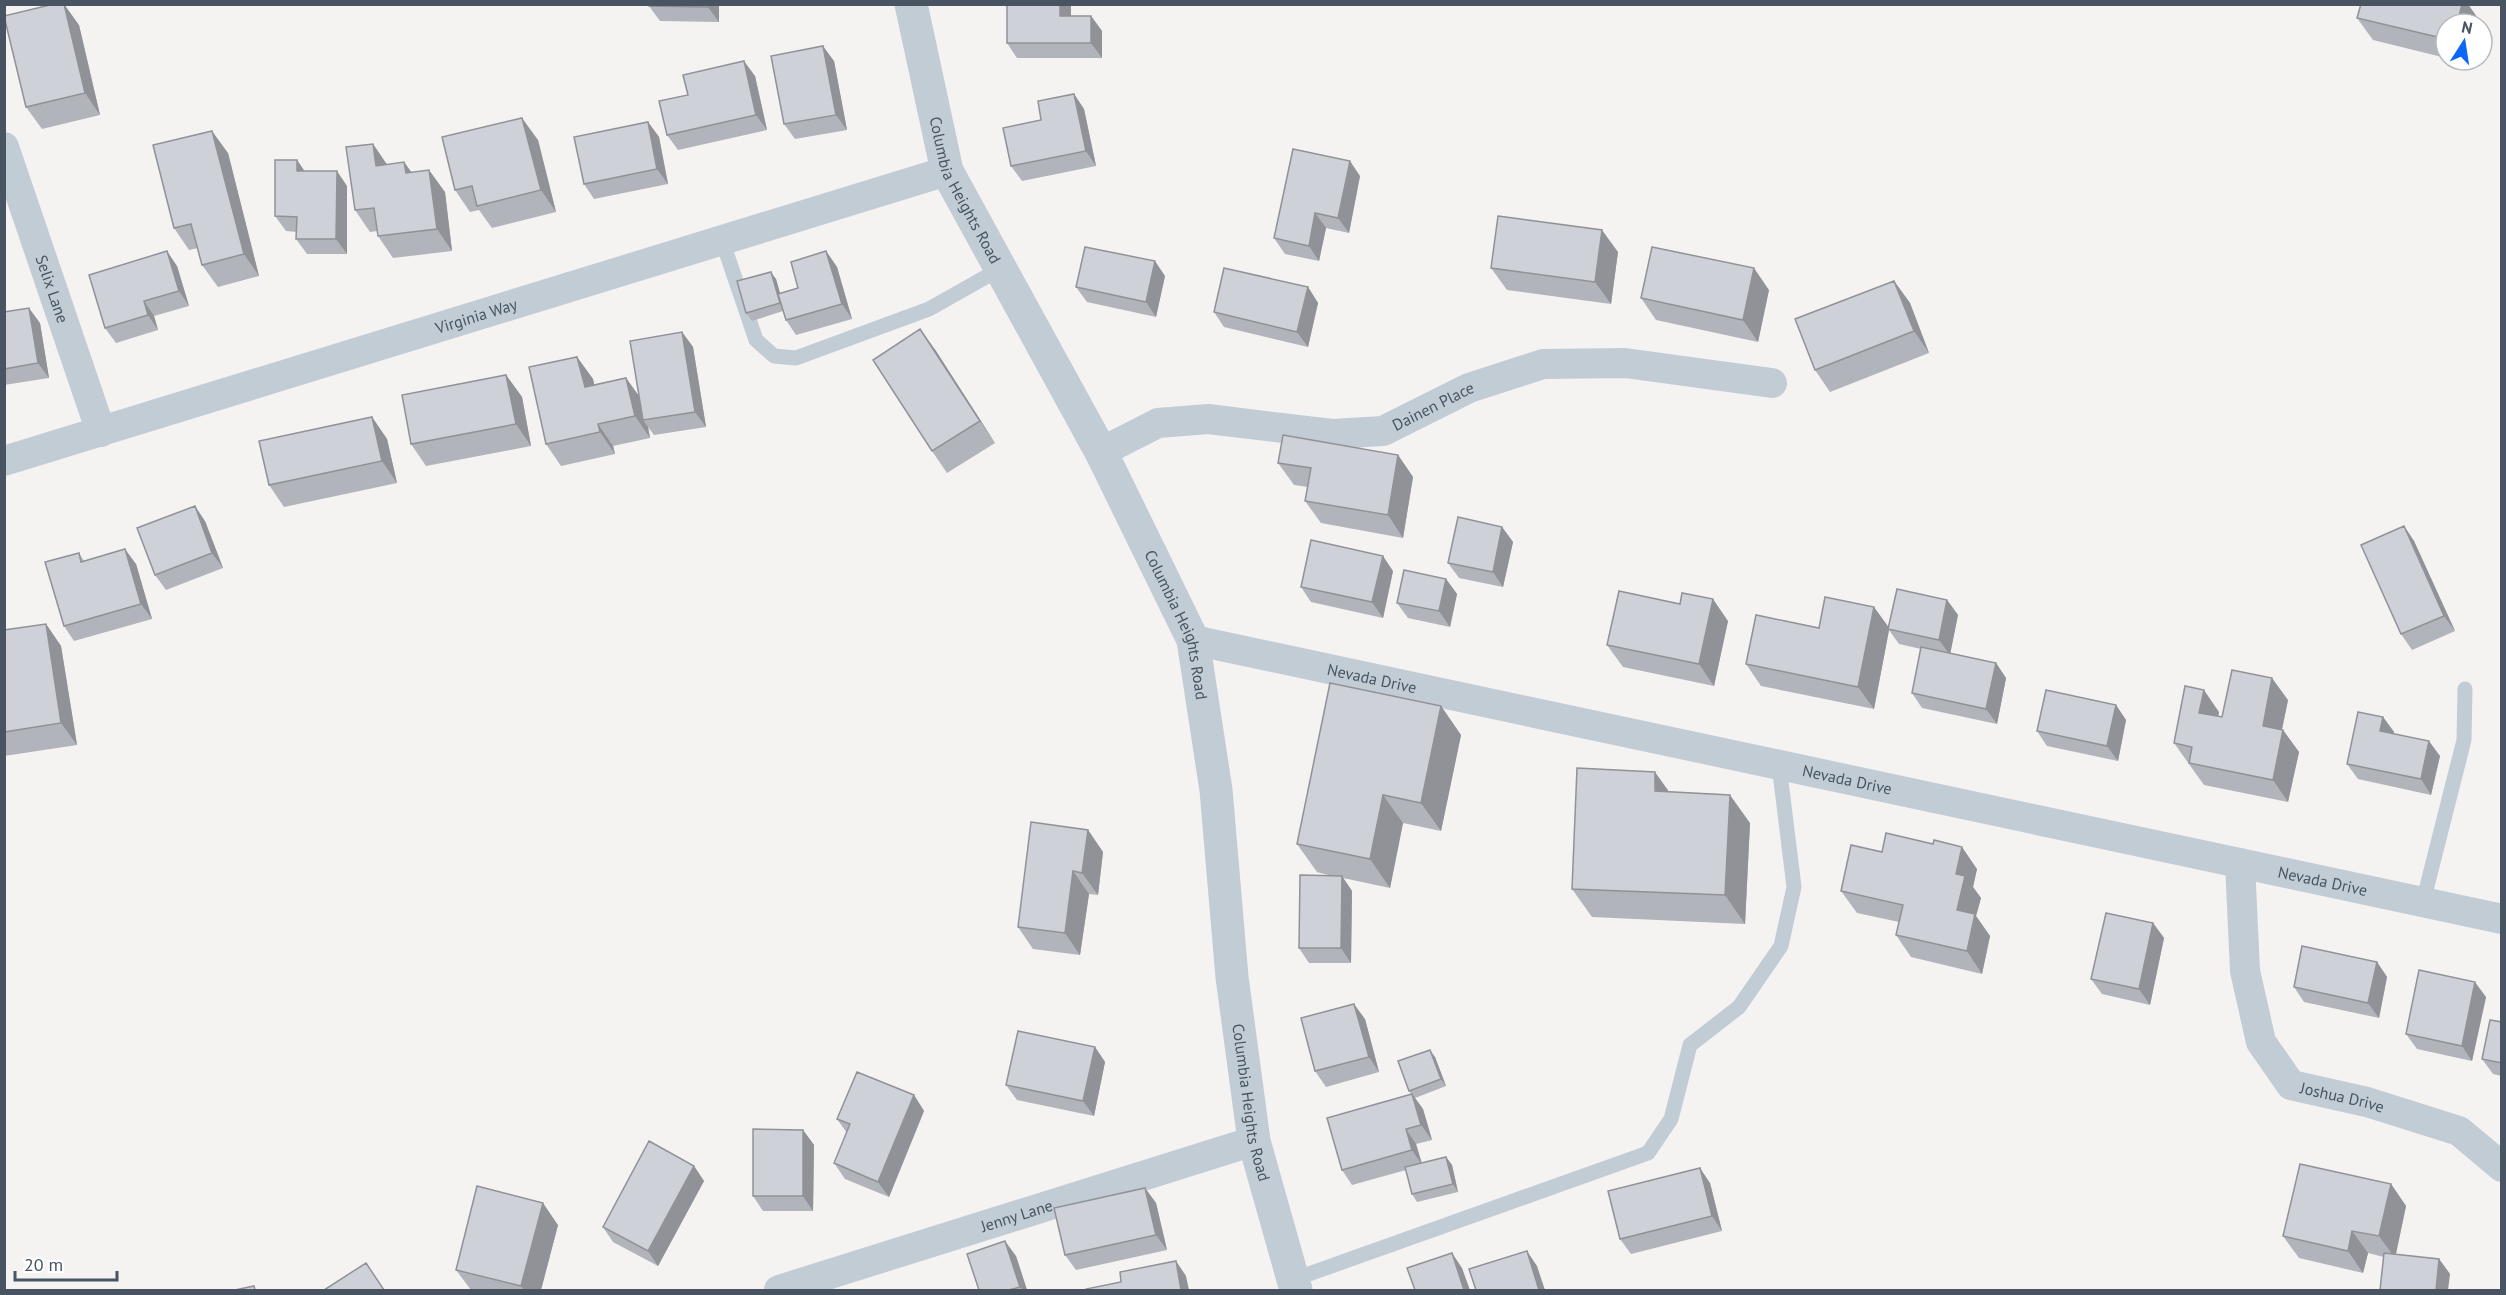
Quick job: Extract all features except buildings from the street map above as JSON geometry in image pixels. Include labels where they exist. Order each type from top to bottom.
[{"type":"street","name":"Columbia Heights Road","points":[[911,4],[947,171],[1101,452],[1193,640],[1216,790],[1232,977],[1254,1141],[1294,1286]]},
{"type":"street","name":"Selix Lane","points":[[4,147],[101,432]]},
{"type":"street","name":"Virginia Way","points":[[4,461],[947,171]]},
{"type":"street","name":"Dainen Place","points":[[1101,452],[1158,423],[1208,419],[1332,434],[1383,431],[1469,388],[1542,364],[1625,363],[1772,383]]},
{"type":"street","name":"Nevada Drive","points":[[1193,640],[2502,919]]},
{"type":"street","name":"Joshua Drive","points":[[2240,863],[2245,971],[2261,1042],[2291,1085],[2367,1102],[2459,1131],[2502,1167]]},
{"type":"street","name":"Jenny Lane","points":[[779,1290],[1254,1141]]},
{"type":"lane","points":[[722,240],[756,340],[774,356],[796,358],[929,309],[1000,269]]},
{"type":"lane","points":[[2423,902],[2464,740],[2465,689]]},
{"type":"lane","points":[[1294,1286],[1648,1153],[1671,1119],[1690,1045],[1739,1007],[1781,946],[1794,887],[1779,765]]}]
